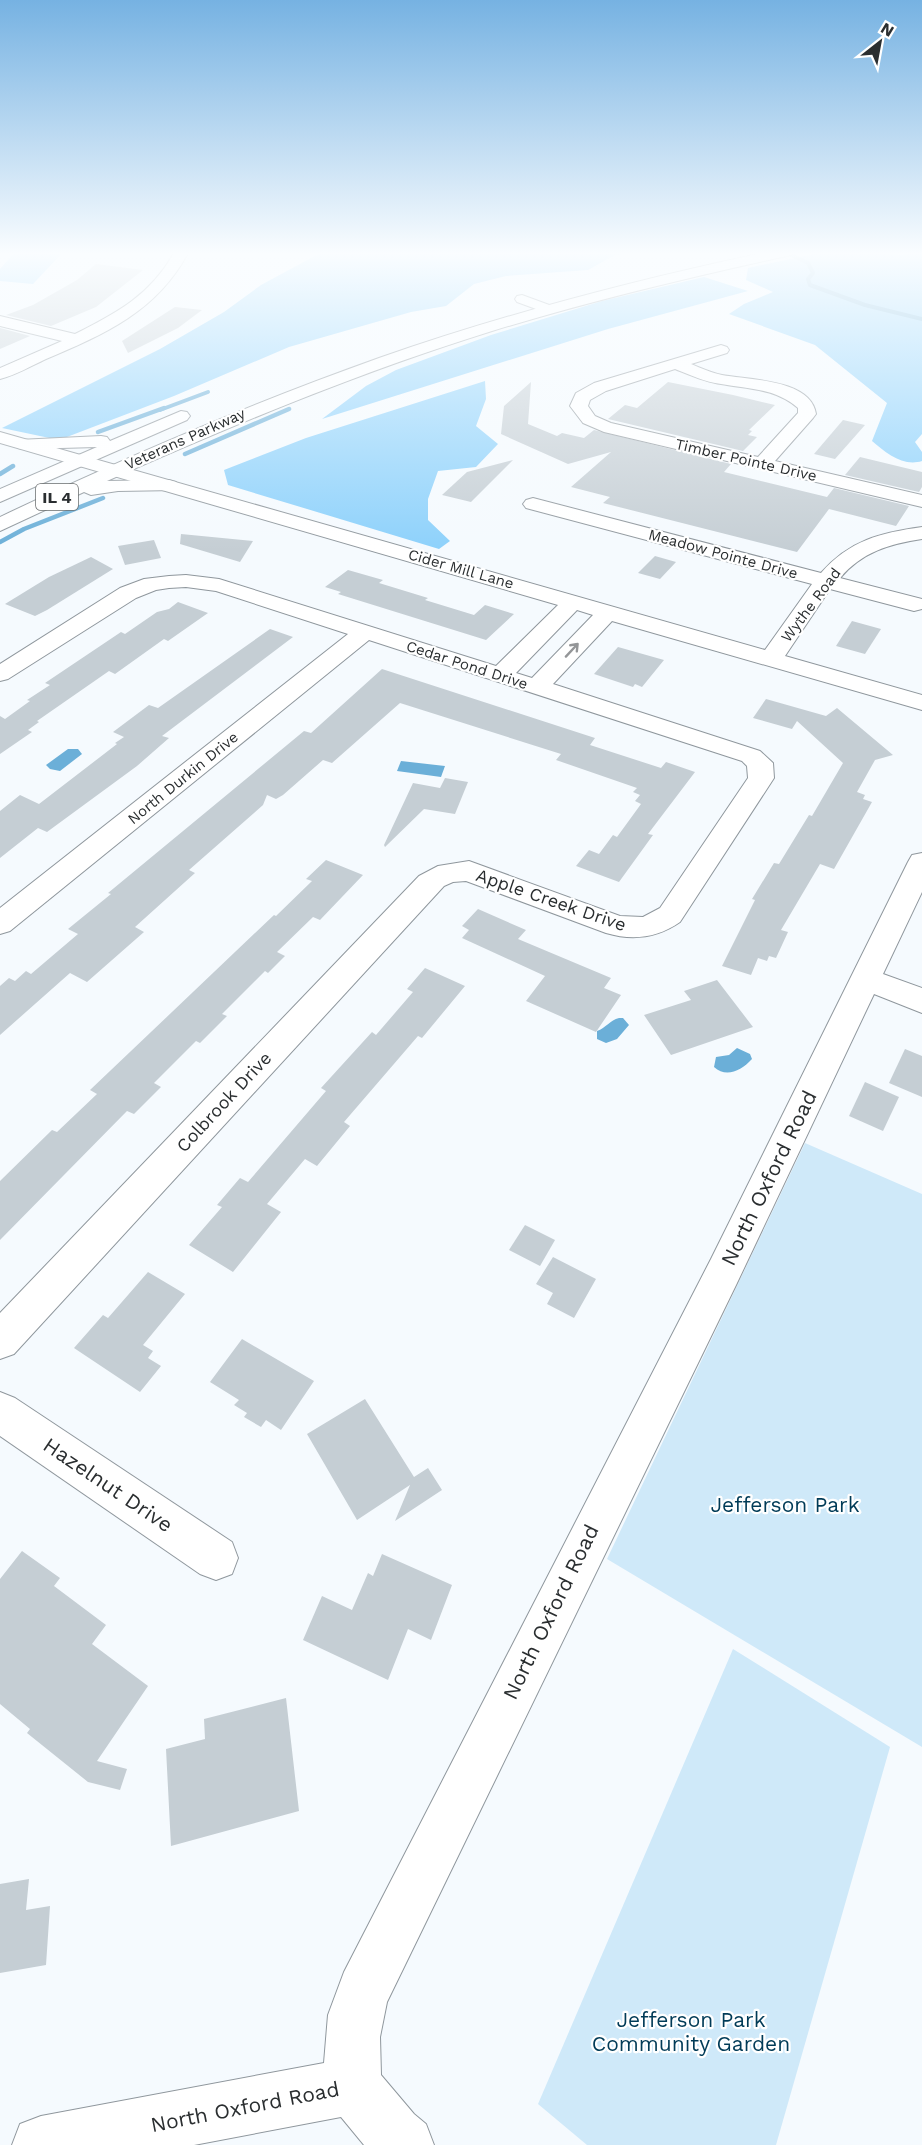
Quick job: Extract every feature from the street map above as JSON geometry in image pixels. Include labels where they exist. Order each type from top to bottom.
[{"type":"main road","points":[[0,374],[49,351]]},
{"type":"main road","name":"Veterans Parkway","points":[[0,525],[185,437],[411,351]]},
{"type":"main road","points":[[674,363],[717,351]]},
{"type":"main road","points":[[674,363],[709,376],[771,386],[793,395],[806,406],[807,414],[762,464]]},
{"type":"main road","name":"Timber Pointe Drive","points":[[674,363],[594,390],[582,397],[579,406],[586,418],[605,428],[922,501]]},
{"type":"main road","points":[[114,470],[120,458],[132,450],[319,367]]},
{"type":"main road","name":"Veterans Parkway","points":[[0,496],[78,459],[196,410]]},
{"type":"main road","points":[[11,440],[86,443],[135,435]]},
{"type":"main road","points":[[176,488],[162,477],[156,465],[161,455],[185,437]]},
{"type":"main road","points":[[11,440],[36,452],[39,456],[40,464],[21,486]]},
{"type":"main road","name":"Cider Mill Lane","points":[[11,440],[922,703]]},
{"type":"main road","points":[[0,509],[69,474],[77,467],[78,459]]},
{"type":"main road","points":[[0,533],[93,488],[118,485],[176,488]]},
{"type":"main road","name":"Meadow Pointe Drive","points":[[533,504],[914,604]]},
{"type":"main road","name":"Wythe Road","points":[[771,659],[827,581],[848,558],[859,550],[890,539],[922,533]]},
{"type":"main road","name":"Cedar Pond Drive","points":[[0,674],[118,598],[139,589],[169,582],[186,581],[219,585],[736,751],[764,763],[761,778],[670,915],[651,934]]},
{"type":"main road","points":[[500,675],[573,602]]},
{"type":"main road","points":[[537,687],[608,612]]},
{"type":"main road","name":"North Durkin Drive","points":[[0,924],[365,632]]},
{"type":"main road","name":"North Oxford Road","points":[[41,2145],[353,2086],[350,2037],[354,2012],[363,1991],[724,1271],[922,862]]},
{"type":"main road","name":"Apple Creek Drive","points":[[453,867],[485,876],[616,926],[651,934]]},
{"type":"main road","name":"Colbrook Drive","points":[[0,1341],[429,883],[453,867]]},
{"type":"main road","points":[[866,979],[922,1001]]},
{"type":"main road","name":"Hazelnut Drive","points":[[0,1412],[216,1558]]},
{"type":"main road","points":[[353,2086],[393,2135],[405,2145]]},
{"type":"green space","name":"Jefferson Park","points":[[805,1143],[922,1194],[922,1747],[607,1559]]},
{"type":"green space","name":"Jefferson Park Community Garden","points":[[733,1649],[890,1747],[776,2145],[587,2145],[538,2104]]},
{"type":"shaded area","points":[[156,351],[279,351],[174,396],[59,440],[2,428]]},
{"type":"shaded area","points":[[447,351],[538,351],[322,419],[366,386],[396,370]]},
{"type":"shaded area","points":[[823,351],[922,351],[922,434],[915,442],[922,452],[922,461],[902,460],[889,454],[872,441],[887,403]]},
{"type":"shaded area","points":[[485,381],[486,399],[476,426],[498,444],[476,467],[438,471],[428,499],[428,520],[450,541],[439,549],[228,485],[224,470],[306,438]]},
{"type":"shaded area","points":[[68,749],[78,749],[82,754],[60,771],[50,769],[46,765]]},
{"type":"shaded area","points":[[401,761],[445,766],[441,777],[397,771]]},
{"type":"shaded area","points":[[623,1018],[629,1025],[617,1039],[606,1043],[597,1039],[597,1031]]},
{"type":"shaded area","points":[[737,1048],[750,1054],[752,1059],[733,1072],[723,1072],[714,1067],[716,1057],[729,1055]]},
{"type":"building","points":[[531,382],[528,424],[557,436],[562,433],[584,438],[594,430],[731,464],[724,472],[827,497],[834,488],[909,506],[896,526],[829,509],[797,552],[603,503],[610,497],[571,487],[611,452],[568,464],[501,434],[504,406]]},
{"type":"building","points":[[668,382],[775,405],[749,430],[752,431],[748,435],[757,437],[743,451],[608,419],[625,405],[637,408]]},
{"type":"building","points":[[843,420],[865,425],[835,459],[814,454]]},
{"type":"building","points":[[860,457],[922,472],[922,487],[919,492],[845,475]]},
{"type":"building","points":[[513,460],[471,502],[442,495],[467,472]]},
{"type":"building","points":[[181,534],[253,541],[240,562],[180,544]]},
{"type":"building","points":[[154,540],[161,558],[125,565],[118,546]]},
{"type":"building","points":[[655,556],[676,562],[660,579],[638,573]]},
{"type":"building","points":[[91,557],[113,569],[47,610],[35,616],[5,604],[49,577]]},
{"type":"building","points":[[348,570],[383,580],[379,583],[428,598],[425,600],[474,615],[485,605],[514,614],[486,640],[338,594],[341,592],[325,587]]},
{"type":"building","points":[[178,602],[208,613],[168,641],[164,639],[115,674],[109,671],[37,721],[39,722],[28,730],[32,732],[0,754],[0,716],[5,719],[30,701],[27,700],[50,685],[45,683],[121,632],[125,634],[157,612],[169,609]]},
{"type":"building","points":[[852,621],[881,629],[865,654],[836,646]]},
{"type":"building","points":[[270,629],[293,637],[162,736],[169,738],[137,766],[47,832],[38,828],[0,858],[0,811],[20,795],[39,804],[124,737],[113,732],[149,705],[158,708]]},
{"type":"building","points":[[618,647],[664,660],[642,687],[635,684],[633,687],[594,674]]},
{"type":"building","points":[[382,669],[595,738],[590,745],[661,768],[666,762],[695,772],[648,834],[653,835],[619,882],[576,866],[589,850],[599,854],[613,835],[617,837],[641,804],[635,801],[640,795],[633,792],[637,788],[556,760],[561,754],[400,703],[332,763],[323,760],[276,799],[267,795],[263,805],[189,870],[195,873],[135,927],[144,932],[87,982],[70,973],[0,1035],[0,986],[9,978],[15,981],[26,971],[31,974],[78,934],[68,929],[111,894],[108,893],[304,731],[311,733]]},
{"type":"building","points":[[766,699],[826,716],[837,708],[893,755],[875,760],[857,792],[865,795],[863,799],[872,802],[834,869],[820,864],[781,930],[788,932],[776,958],[769,956],[767,961],[758,958],[751,975],[722,966],[755,900],[752,899],[774,863],[779,864],[809,815],[812,816],[843,763],[797,721],[792,729],[753,718]]},
{"type":"building","points":[[445,778],[468,782],[455,814],[424,809],[385,847],[413,783],[440,788]]},
{"type":"building","points":[[326,860],[363,875],[320,920],[313,917],[277,952],[285,956],[268,973],[265,971],[222,1014],[227,1016],[200,1043],[196,1041],[154,1083],[161,1087],[134,1114],[127,1111],[0,1240],[0,1181],[52,1130],[57,1132],[97,1094],[90,1090],[312,881],[306,879]]},
{"type":"building","points":[[478,909],[526,930],[518,939],[611,978],[604,988],[621,995],[596,1032],[526,1001],[545,976],[462,938],[469,930],[462,926]]},
{"type":"building","points":[[425,968],[465,986],[422,1038],[418,1036],[344,1122],[350,1126],[317,1166],[305,1159],[267,1204],[281,1212],[233,1272],[189,1245],[222,1207],[217,1205],[240,1178],[248,1182],[326,1091],[321,1088],[372,1032],[376,1035],[413,992],[407,989]]},
{"type":"building","points":[[717,980],[753,1027],[671,1055],[644,1015],[691,1000],[684,991]]},
{"type":"building","points":[[905,1049],[922,1056],[922,1097],[889,1083]]},
{"type":"building","points":[[865,1082],[899,1097],[883,1131],[849,1116]]},
{"type":"building","points":[[525,1225],[555,1240],[540,1266],[509,1250]]},
{"type":"building","points":[[553,1257],[596,1279],[574,1318],[547,1304],[553,1293],[536,1284]]},
{"type":"building","points":[[148,1272],[185,1294],[143,1345],[153,1351],[148,1358],[161,1366],[140,1392],[74,1348],[103,1315],[108,1318]]},
{"type":"building","points":[[242,1339],[314,1381],[281,1430],[266,1420],[261,1427],[244,1417],[247,1413],[234,1405],[239,1400],[210,1382]]},
{"type":"building","points":[[365,1399],[414,1477],[428,1468],[442,1490],[395,1521],[410,1485],[357,1520],[307,1434]]},
{"type":"building","points":[[22,1551],[60,1578],[54,1586],[106,1625],[92,1644],[148,1686],[97,1761],[127,1769],[120,1790],[88,1782],[27,1733],[30,1729],[0,1704],[0,1579]]},
{"type":"building","points":[[382,1554],[452,1585],[431,1640],[408,1629],[388,1680],[303,1640],[322,1596],[352,1610],[368,1573],[373,1576]]},
{"type":"building","points":[[286,1698],[299,1811],[171,1846],[166,1749],[205,1739],[204,1719]]},
{"type":"building","points":[[29,1879],[26,1910],[50,1906],[46,1965],[0,1973],[0,1884]]},
{"type":"waterway","points":[[160,410],[208,392]]},
{"type":"waterway","points":[[98,432],[164,408]]},
{"type":"waterway","points":[[185,454],[289,409]]},
{"type":"waterway","points":[[0,474],[13,466]]},
{"type":"waterway","points":[[0,542],[24,529],[103,498]]}]
